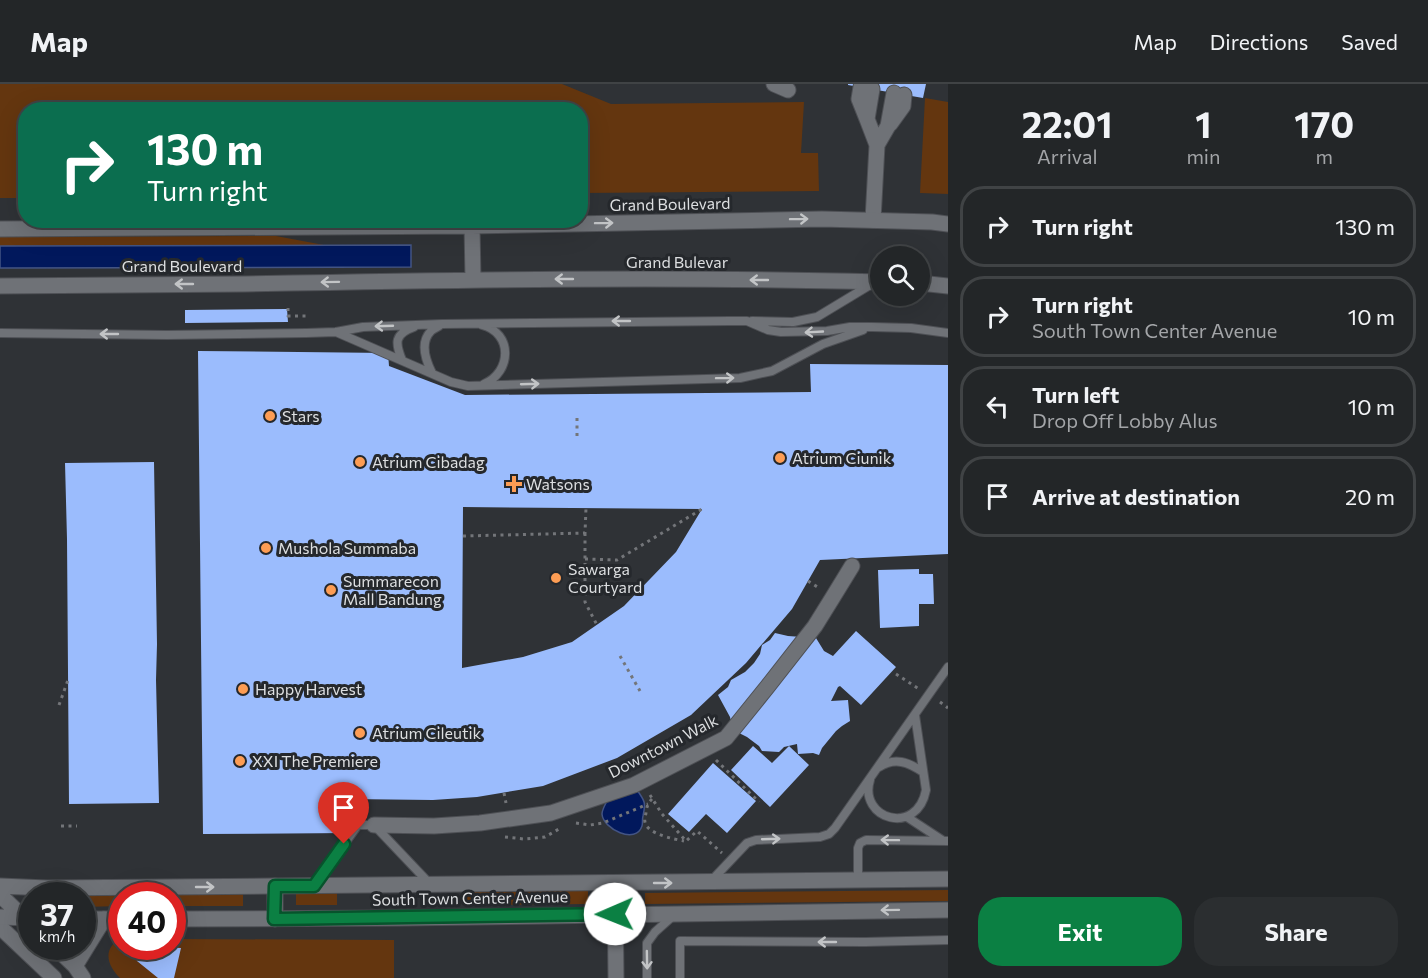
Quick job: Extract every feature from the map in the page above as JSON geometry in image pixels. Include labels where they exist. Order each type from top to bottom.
[{"type":"street","points":[[866,88],[859,99],[877,145],[873,220],[948,224]]},
{"type":"street","points":[[877,145],[888,126],[899,94]]},
{"type":"street","name":"Grand Boulevard","points":[[588,224],[873,220]]},
{"type":"street","name":"Grand Boulevard","points":[[0,229],[157,228]]},
{"type":"street","points":[[472,228],[473,279]]},
{"type":"street","name":"Grand Boulevard","points":[[0,286],[473,279]]},
{"type":"street","name":"Grand Bulevar","points":[[473,279],[870,282]]},
{"type":"street","points":[[930,284],[948,286]]},
{"type":"street","name":"Downtown Walk","points":[[374,825],[434,826],[480,823],[551,813],[634,785],[726,738],[815,626],[852,566]]},
{"type":"street","name":"South Town Center Avenue","points":[[314,886],[948,879]]},
{"type":"street","points":[[615,883],[616,978]]},
{"type":"street","points":[[0,886],[47,888],[314,886]]},
{"type":"street","points":[[274,919],[275,886]]},
{"type":"street","points":[[0,895],[18,911]]},
{"type":"street","name":"South Town Center Avenue","points":[[186,919],[948,910]]},
{"type":"street","points":[[0,917],[18,919]]},
{"type":"street","points":[[96,919],[108,919]]},
{"type":"street","points":[[67,960],[79,972],[104,919]]},
{"type":"street","points":[[0,927],[54,978]]},
{"type":"lane","points":[[0,333],[336,332],[363,327],[442,324],[793,322],[818,317],[870,287]]},
{"type":"lane","points":[[747,321],[768,330],[781,332],[872,327],[911,328],[948,333]]},
{"type":"lane","points":[[432,374],[424,354],[425,343],[430,331],[442,324]]},
{"type":"lane","points":[[476,324],[488,327],[499,335],[504,345],[506,358],[500,372],[492,381],[481,386]]},
{"type":"lane","points":[[402,360],[396,343],[399,336],[405,330],[420,325]]},
{"type":"lane","points":[[336,332],[451,382],[481,386],[740,378],[772,371],[823,344],[872,327]]},
{"type":"lane","points":[[710,883],[747,843],[756,840],[820,837],[835,828],[948,667]]},
{"type":"lane","points":[[871,777],[868,786],[869,796],[872,805],[879,812],[897,819],[915,813],[921,806],[926,790],[915,715]]},
{"type":"lane","points":[[877,768],[895,761],[905,762],[922,772]]},
{"type":"lane","points":[[907,817],[946,841]]},
{"type":"lane","points":[[314,886],[358,825],[374,825],[430,885]]},
{"type":"lane","points":[[858,880],[858,848],[860,843],[866,840],[946,841]]},
{"type":"lane","points":[[647,978],[647,943],[655,932],[676,913]]},
{"type":"lane","points":[[680,978],[680,941],[948,940]]},
{"type":"path","points":[[288,308],[288,316],[307,316]]},
{"type":"path","points":[[577,418],[577,440]]},
{"type":"path","points":[[585,508],[585,602],[597,624]]},
{"type":"path","points":[[585,559],[617,560],[702,509]]},
{"type":"path","points":[[463,536],[585,533]]},
{"type":"path","points":[[620,656],[640,691]]},
{"type":"path","points":[[59,705],[68,680]]},
{"type":"path","points":[[726,738],[716,760],[759,802]]},
{"type":"path","points":[[640,781],[662,814],[686,841]]},
{"type":"path","points":[[652,799],[648,804],[645,825],[660,835],[686,841]]},
{"type":"path","points":[[603,823],[648,804]]},
{"type":"path","points":[[61,826],[77,826]]},
{"type":"path","points":[[686,841],[697,831],[730,861]]},
{"type":"shaded area","points":[[0,84],[562,84],[611,104],[804,102],[801,153],[818,153],[819,191],[588,193],[588,102],[18,102],[18,198],[0,198]]},
{"type":"shaded area","points":[[925,98],[948,102],[948,194],[920,193]]},
{"type":"shaded area","points":[[276,236],[324,245],[0,246],[0,237]]},
{"type":"shaded area","points":[[411,245],[411,267],[0,268],[0,246]]},
{"type":"shaded area","points":[[637,790],[645,805],[642,826],[639,832],[633,834],[620,833],[604,820],[603,809],[607,801]]},
{"type":"shaded area","points":[[948,890],[948,901],[645,904],[645,893]]},
{"type":"shaded area","points":[[588,891],[588,904],[467,905],[467,892]]},
{"type":"shaded area","points":[[186,893],[243,893],[243,906],[186,906]]},
{"type":"shaded area","points":[[296,893],[337,893],[337,905],[296,905]]},
{"type":"shaded area","points":[[96,894],[108,894],[108,906],[96,907]]},
{"type":"shaded area","points":[[186,939],[394,940],[394,978],[120,978],[109,960],[186,960]]},
{"type":"building","points":[[848,84],[926,84],[923,98]]},
{"type":"building","points":[[287,309],[288,322],[185,323],[185,310]]},
{"type":"building","name":"Summarecon Mall Bandung","points":[[198,351],[388,353],[389,366],[465,395],[811,392],[810,364],[948,365],[948,554],[820,560],[792,609],[746,663],[691,715],[617,758],[543,786],[477,797],[433,800],[348,799],[349,833],[203,834]],"holes":[[[463,507],[702,509],[676,552],[624,606],[572,642],[523,657],[462,668]]]},
{"type":"building","points":[[154,462],[159,803],[69,804],[65,463]]},
{"type":"building","points":[[919,569],[919,574],[933,574],[934,604],[919,604],[919,626],[880,628],[878,570]]},
{"type":"building","points":[[856,631],[896,667],[861,705],[840,686],[838,687],[831,701],[848,700],[850,721],[836,731],[819,755],[798,754],[797,744],[784,747],[779,752],[762,751],[747,737],[733,730],[730,717],[718,695],[728,687],[731,680],[745,672],[754,663],[760,654],[762,645],[775,633],[816,638],[824,651],[833,656]]},
{"type":"building","points":[[753,746],[772,763],[789,746],[809,765],[770,807],[731,770]]},
{"type":"building","points":[[713,763],[756,801],[727,833],[706,814],[689,832],[668,814]]},
{"type":"building","points":[[178,960],[174,978],[158,978],[137,961]]},
{"type":"place","name":"Stars","points":[[270,416]]},
{"type":"place","name":"Atrium Ciunik","points":[[780,458]]},
{"type":"place","name":"Atrium Cibadag","points":[[360,462]]},
{"type":"place","name":"Watsons","points":[[514,484]]},
{"type":"place","name":"Mushola Summaba","points":[[266,548]]},
{"type":"place","name":"Sawarga Courtyard","points":[[556,578]]},
{"type":"place","name":"Summarecon Mall Bandung","points":[[331,590]]},
{"type":"place","name":"Happy Harvest","points":[[243,689]]},
{"type":"place","name":"Atrium Cileutik","points":[[360,733]]},
{"type":"place","name":"XXI The Premiere","points":[[240,761]]},
{"type":"route","points":[[344,844],[314,886],[275,886],[274,919],[615,914]]}]
